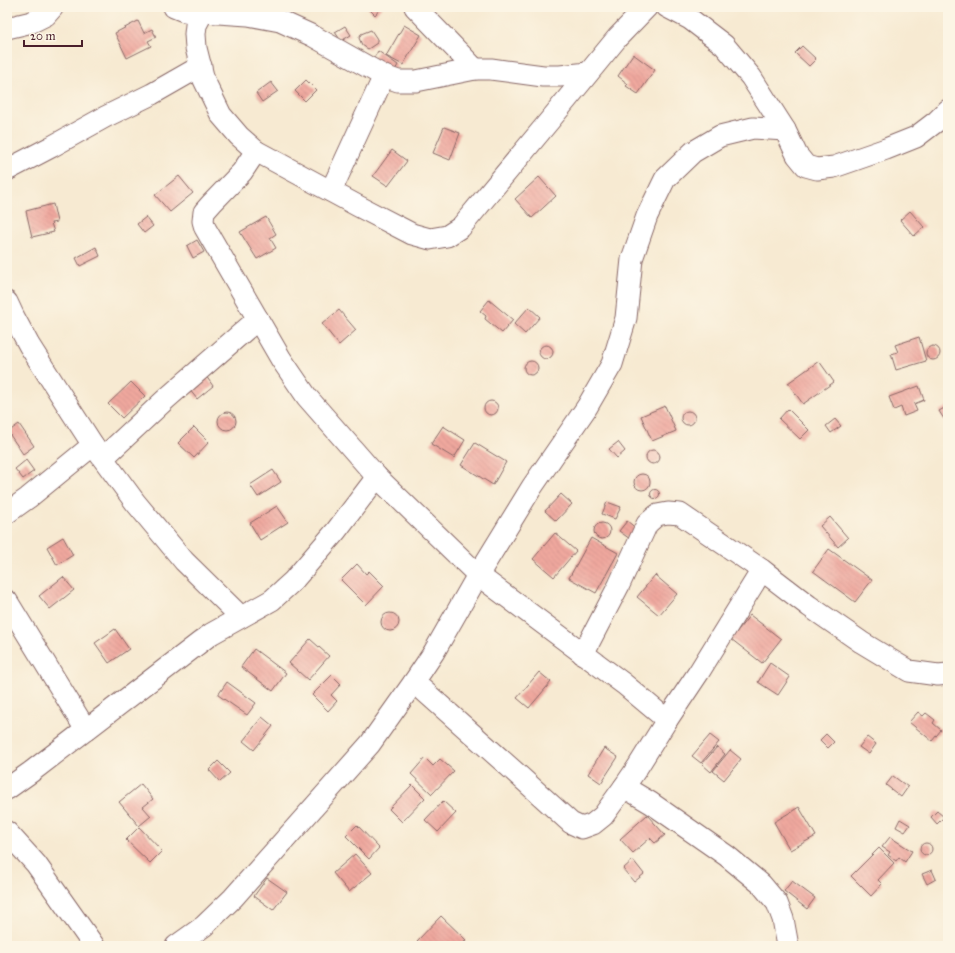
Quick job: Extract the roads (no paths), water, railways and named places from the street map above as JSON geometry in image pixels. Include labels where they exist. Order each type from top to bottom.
[{"type":"street","points":[[10,25],[32,22],[46,15],[53,7]]},
{"type":"street","points":[[174,7],[195,13],[208,10],[280,21],[313,36],[384,76],[398,81],[416,81],[475,69],[491,69],[543,76],[588,73]]},
{"type":"street","points":[[415,7],[475,69]]},
{"type":"street","points":[[208,10],[196,25],[196,48],[204,80],[220,115],[239,136],[256,151],[412,234],[430,239],[447,236],[461,227],[618,37],[647,7]]},
{"type":"street","points":[[667,7],[690,19],[724,45],[750,77],[785,130],[796,155],[806,166],[817,169],[834,167],[886,149],[916,137],[938,121],[948,110]]},
{"type":"street","points":[[7,170],[105,117],[152,94],[201,66]]},
{"type":"street","points":[[331,191],[384,76]]},
{"type":"street","points":[[176,946],[204,926],[233,898],[370,744],[434,652],[478,575],[532,487],[586,408],[612,364],[626,318],[632,259],[647,216],[665,180],[693,152],[720,136],[753,128],[785,130]]},
{"type":"street","points":[[256,151],[242,172],[204,212],[203,220],[205,228],[281,359],[307,397],[377,478],[478,575],[624,684],[667,720]]},
{"type":"street","points":[[7,302],[29,345],[98,451],[135,502],[184,561],[241,617]]},
{"type":"street","points":[[7,512],[98,451],[166,399],[258,319]]},
{"type":"street","points":[[7,789],[211,634],[272,600],[293,581],[336,531],[377,478]]},
{"type":"street","points":[[583,654],[619,584],[647,524],[658,515],[668,513],[680,514],[762,570],[809,606],[861,642],[909,671],[938,675],[948,674]]},
{"type":"street","points":[[414,682],[571,823],[582,828],[594,824],[603,816],[624,787],[699,672],[762,570]]},
{"type":"street","points":[[7,601],[86,730]]},
{"type":"street","points":[[624,787],[651,803],[728,856],[761,884],[777,903],[783,919],[788,946]]},
{"type":"street","points":[[7,832],[36,864],[94,946]]}]
